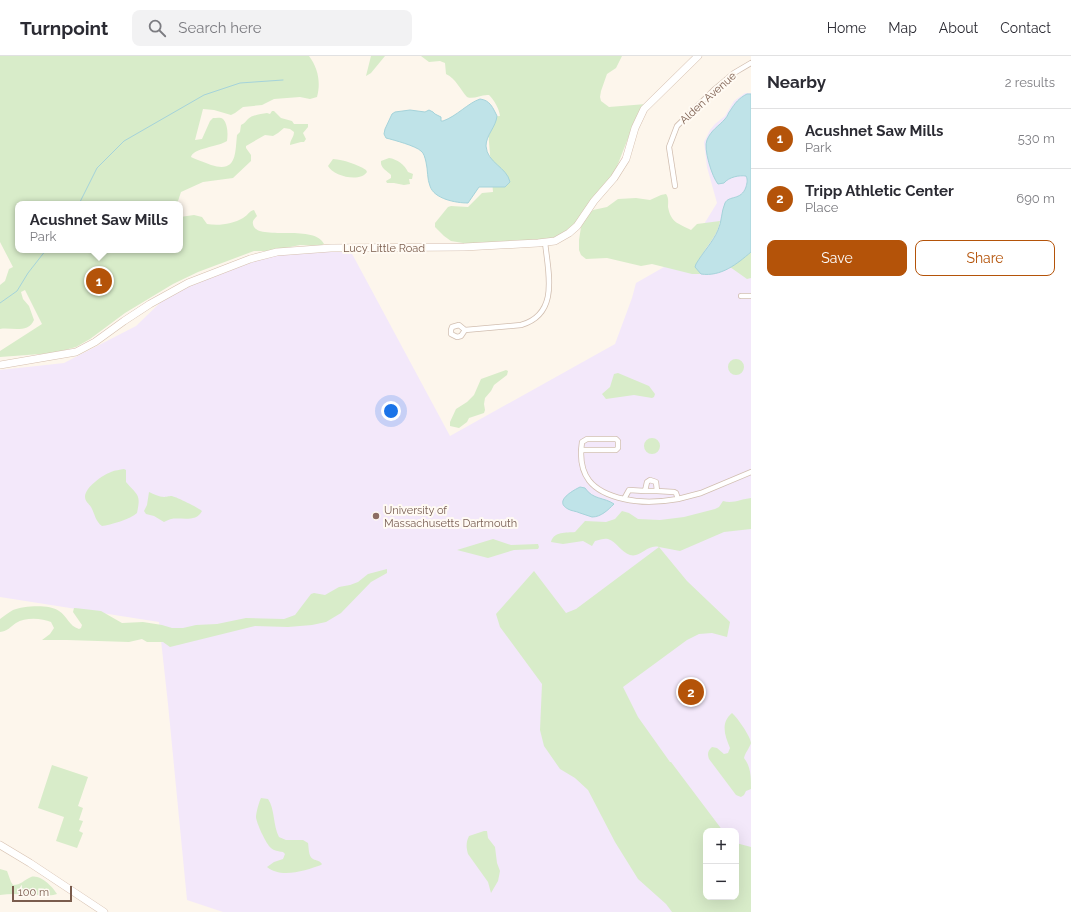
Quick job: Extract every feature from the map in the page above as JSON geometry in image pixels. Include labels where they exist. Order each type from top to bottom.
[{"type":"street","name":"Lucy Little Road","points":[[0,365],[76,352],[95,342],[150,304],[188,282],[250,259],[278,252],[331,248],[464,247],[555,241],[569,233],[577,226],[594,202],[622,168],[635,128],[644,109],[698,56]]},
{"type":"street","name":"Alden Avenue","points":[[675,186],[669,147],[677,126],[692,110],[720,85],[734,74],[751,64]]},
{"type":"street","points":[[465,330],[521,325],[538,316],[546,305],[549,292],[545,242]]},
{"type":"street","points":[[741,296],[751,296]]},
{"type":"street","points":[[581,450],[613,451],[618,448],[618,441],[612,439],[587,439],[582,442],[581,450],[583,471],[590,483],[602,492],[624,499],[638,501],[678,499],[702,492],[751,472]]},
{"type":"street","points":[[645,491],[647,482],[650,480],[656,482],[657,492]]},
{"type":"street","points":[[624,499],[629,490],[674,492],[676,493],[678,499]]},
{"type":"street","points":[[0,845],[104,912]]},
{"type":"shaded area","name":"University of Massachusetts Dartmouth","points":[[745,93],[751,93],[751,912],[223,912],[187,900],[159,622],[0,597],[0,370],[64,363],[136,326],[164,299],[187,286],[269,256],[309,251],[350,250],[450,436],[615,344],[636,283],[685,255],[717,203],[707,167],[704,142],[710,130],[725,116],[734,101]]},
{"type":"green space","points":[[0,56],[309,56],[315,65],[319,81],[317,97],[310,99],[300,97],[274,99],[262,105],[243,107],[231,115],[214,110],[203,109],[195,140],[202,139],[210,121],[213,118],[221,118],[227,127],[227,141],[196,152],[191,157],[220,167],[230,164],[235,155],[237,135],[240,132],[241,125],[252,117],[267,113],[270,114],[272,111],[274,111],[281,118],[292,121],[294,124],[308,124],[308,127],[303,133],[306,139],[304,142],[290,145],[294,132],[290,129],[284,128],[273,136],[265,135],[246,146],[251,155],[251,161],[233,178],[203,182],[181,192],[178,201],[15,201],[15,253],[183,253],[183,217],[194,215],[202,217],[207,224],[221,225],[239,220],[254,210],[257,216],[253,221],[253,224],[256,229],[264,232],[298,233],[309,235],[318,238],[324,244],[319,246],[300,245],[270,251],[254,251],[198,272],[173,284],[125,313],[90,339],[76,347],[54,353],[0,357],[0,351],[42,324],[25,290],[21,292],[23,299],[29,306],[34,320],[28,327],[19,329],[0,329],[0,285],[5,281],[9,269],[13,267],[0,242]]},
{"type":"green space","points":[[371,56],[385,56],[371,73],[366,76]]},
{"type":"green space","points":[[421,56],[622,56],[616,68],[607,74],[601,91],[601,101],[609,107],[646,104],[638,113],[614,174],[584,210],[578,222],[557,239],[479,245],[451,241],[435,227],[435,223],[448,207],[468,207],[482,193],[493,192],[487,117],[500,116],[496,104],[489,95],[472,98],[467,97],[455,81],[446,74],[445,63],[440,61],[429,62]]},
{"type":"green space","points":[[389,158],[400,163],[408,172],[413,174],[412,179],[409,179],[410,184],[404,185],[387,183],[386,181],[391,178],[391,175],[383,167],[381,161]]},
{"type":"green space","points":[[333,159],[355,164],[367,172],[364,175],[353,178],[335,173],[328,166]]},
{"type":"green space","points":[[666,194],[671,216],[682,226],[691,230],[697,224],[720,221],[716,234],[701,256],[696,267],[701,274],[692,274],[652,264],[641,266],[607,258],[586,259],[581,255],[579,250],[579,240],[581,227],[584,219],[593,210],[607,207],[618,199],[636,198],[650,200]]},
{"type":"green space","points":[[751,252],[751,278],[747,279],[730,267]]},
{"type":"green space","points":[[736,359],[742,361],[744,367],[742,373],[736,375],[730,373],[728,367],[730,361]]},
{"type":"green space","points":[[506,370],[508,371],[507,375],[494,385],[485,398],[484,413],[469,418],[467,422],[459,428],[450,426],[450,422],[456,409],[467,402],[474,395],[481,379]]},
{"type":"green space","points":[[618,373],[649,386],[655,394],[654,397],[634,395],[606,399],[602,394],[610,387],[614,374]]},
{"type":"green space","points":[[652,438],[659,443],[660,446],[655,453],[652,454],[645,449],[644,446],[649,439]]},
{"type":"green space","points":[[126,470],[126,482],[138,496],[139,502],[137,513],[115,523],[102,526],[98,522],[86,500],[86,493],[91,485],[104,476],[113,471]]},
{"type":"green space","points":[[149,492],[162,497],[171,496],[187,502],[202,511],[196,517],[188,519],[171,519],[164,522],[154,516],[146,514],[144,511],[147,505]]},
{"type":"green space","points":[[751,498],[751,529],[724,532],[680,551],[651,547],[637,555],[630,555],[608,539],[595,541],[592,546],[583,541],[563,544],[551,542],[558,534],[575,532],[585,521],[606,522],[615,519],[622,511],[629,513],[638,519],[660,520],[684,517],[715,509],[719,507],[723,501],[734,502]]},
{"type":"green space","points":[[493,539],[511,545],[538,544],[539,547],[538,549],[514,550],[488,558],[457,550]]},
{"type":"green space","points":[[659,547],[687,581],[730,622],[727,637],[712,633],[699,634],[687,640],[623,687],[638,717],[670,762],[721,828],[703,828],[703,900],[739,900],[739,844],[751,847],[751,912],[672,912],[666,904],[638,879],[615,842],[588,790],[575,778],[560,769],[544,746],[540,730],[542,684],[500,627],[496,614],[534,571],[566,613],[576,609]]},
{"type":"green space","points":[[387,569],[387,573],[371,582],[341,613],[326,622],[312,625],[288,627],[255,626],[170,647],[163,642],[147,642],[142,639],[129,642],[42,640],[50,634],[54,628],[51,622],[38,619],[20,621],[7,630],[0,632],[0,619],[6,614],[13,610],[36,606],[49,607],[59,611],[73,626],[79,629],[82,625],[73,612],[74,608],[101,611],[122,623],[143,622],[172,628],[217,624],[246,618],[284,619],[295,615],[311,594],[314,593],[325,595],[339,587],[358,582],[368,574]]},
{"type":"green space","points":[[732,713],[749,736],[751,743],[744,758],[751,776],[751,789],[746,791],[741,797],[736,795],[709,759],[708,755],[712,747],[717,748],[724,754],[728,753],[730,748],[725,734],[725,725],[728,717]]},
{"type":"green space","points":[[52,765],[88,777],[78,806],[83,808],[79,820],[83,821],[79,831],[83,833],[77,848],[56,841],[64,817],[38,808]]},
{"type":"green space","points":[[261,798],[268,799],[270,803],[279,837],[286,840],[303,840],[308,843],[310,856],[320,862],[322,864],[321,865],[301,871],[287,873],[273,871],[267,867],[274,862],[283,859],[285,854],[271,848],[259,828],[256,817]]},
{"type":"green space","points":[[487,831],[488,838],[495,847],[497,863],[500,871],[498,881],[491,893],[488,882],[468,854],[467,849],[469,836]]},
{"type":"green space","points":[[0,869],[7,871],[13,885],[31,877],[38,877],[53,888],[57,894],[0,895]]},
{"type":"water","points":[[747,94],[751,94],[751,252],[722,272],[715,274],[701,274],[695,267],[696,264],[716,234],[725,203],[729,199],[741,194],[746,187],[747,182],[746,176],[740,176],[718,184],[713,175],[709,162],[706,149],[707,140],[713,131],[726,118],[735,103]]},
{"type":"water","points":[[480,99],[489,103],[497,116],[495,124],[486,142],[487,152],[493,161],[505,172],[510,182],[505,187],[479,187],[468,203],[446,199],[436,194],[432,190],[428,180],[426,162],[422,152],[410,145],[386,138],[384,134],[385,129],[392,114],[395,112],[410,110],[425,112],[429,110],[441,117],[441,121],[443,121]]},
{"type":"water","points":[[580,487],[585,488],[592,495],[614,504],[604,513],[595,517],[569,510],[564,506],[564,499]]},
{"type":"waterway","points":[[80,201],[97,168],[124,141],[204,95],[240,83],[283,80]]},
{"type":"waterway","points":[[0,303],[17,291],[28,273],[44,253]]},
{"type":"place","name":"Acushnet Saw Mills","points":[[99,281]]},
{"type":"place","name":"University of Massachusetts Dartmouth","points":[[376,516]]},
{"type":"place","name":"Tripp Athletic Center","points":[[691,692]]}]
